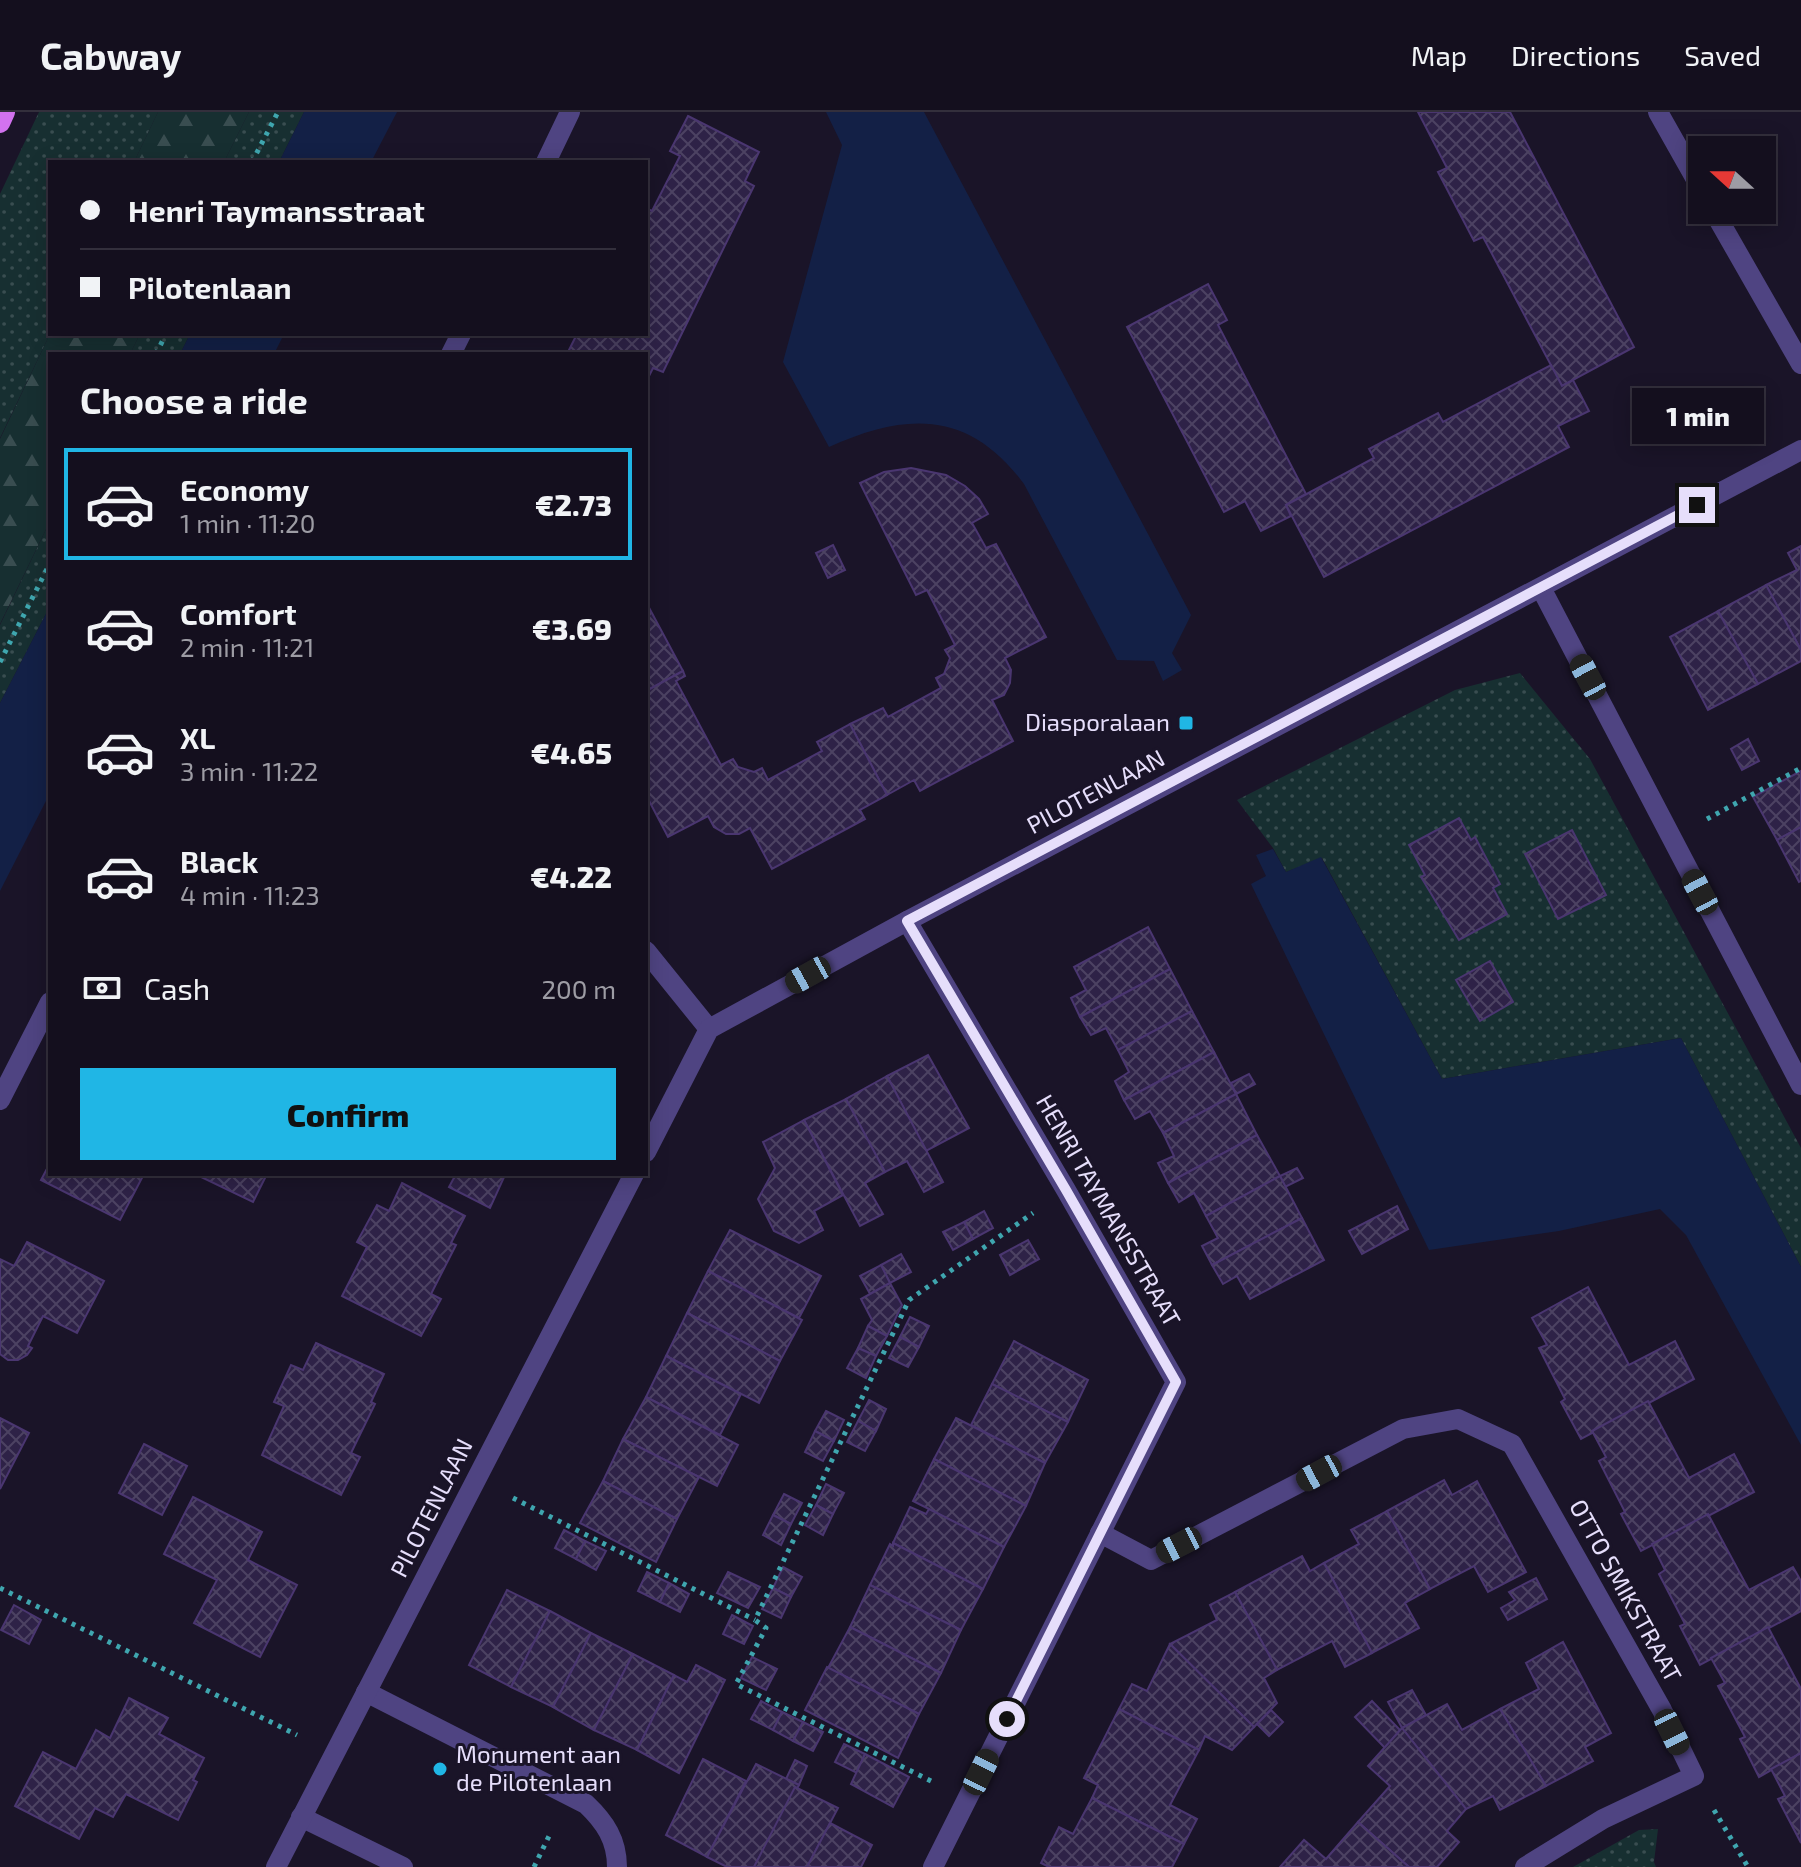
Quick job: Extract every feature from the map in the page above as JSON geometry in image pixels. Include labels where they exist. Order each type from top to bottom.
[{"type":"main road","points":[[0,123],[5,112]]},
{"type":"street","points":[[547,160],[570,112]]},
{"type":"street","points":[[1658,112],[1688,165]]},
{"type":"street","points":[[1721,224],[1801,364]]},
{"type":"street","name":"PILOTENLAAN","points":[[709,1029],[907,921],[1801,450]]},
{"type":"street","points":[[1541,588],[1801,1085]]},
{"type":"street","name":"HENRI TAYMANSSTRAAT","points":[[907,921],[1176,1382],[933,1867]]},
{"type":"street","points":[[648,953],[709,1029],[648,1148]]},
{"type":"street","points":[[0,1100],[48,1006]]},
{"type":"street","name":"PILOTENLAAN","points":[[276,1867],[633,1176]]},
{"type":"street","name":"OTTO SMIKSTRAAT","points":[[1100,1533],[1151,1560],[1403,1429],[1458,1419],[1512,1444],[1662,1710],[1694,1776]]},
{"type":"street","points":[[366,1692],[586,1804],[603,1819],[612,1836],[617,1867]]},
{"type":"street","points":[[1525,1867],[1603,1819],[1694,1776]]},
{"type":"street","points":[[301,1817],[403,1867]]},
{"type":"path","points":[[253,160],[278,112]]},
{"type":"path","points":[[0,662],[48,567]]},
{"type":"path","points":[[1671,837],[1801,768]]},
{"type":"path","points":[[755,1620],[909,1300],[1066,1190]]},
{"type":"path","points":[[476,1479],[755,1620],[766,1628],[736,1684],[967,1799]]},
{"type":"path","points":[[0,1588],[333,1752]]},
{"type":"path","points":[[1694,1776],[1748,1867]]},
{"type":"green space","points":[[39,112],[158,112],[135,160],[48,160],[49,336],[0,438],[0,194]]},
{"type":"green space","points":[[158,112],[249,112],[225,160],[135,160]]},
{"type":"green space","points":[[249,112],[304,112],[280,160],[225,160]]},
{"type":"green space","points":[[49,336],[139,336],[131,352],[48,352],[48,525],[0,624],[0,439]]},
{"type":"green space","points":[[139,336],[189,336],[181,352],[131,352]]},
{"type":"green space","points":[[48,525],[48,610],[0,703],[0,625]]},
{"type":"green space","points":[[1520,673],[1590,759],[1801,1148],[1801,1267],[1681,1038],[1442,1079],[1322,858],[1286,872],[1273,848],[1237,800],[1455,690]]},
{"type":"green space","points":[[1658,1829],[1656,1867],[1573,1867],[1639,1830]]},
{"type":"water","points":[[304,112],[397,112],[372,160],[280,160]]},
{"type":"water","points":[[826,112],[924,112],[1191,615],[1172,653],[1182,670],[1163,681],[1154,661],[1117,660],[1024,484],[1003,460],[981,442],[959,431],[935,425],[910,424],[885,428],[829,447],[783,362],[842,145]]},
{"type":"water","points":[[189,336],[283,336],[275,352],[181,352]]},
{"type":"water","points":[[48,610],[48,797],[0,891],[0,703]]},
{"type":"water","points":[[1273,849],[1286,872],[1321,857],[1442,1079],[1681,1038],[1801,1267],[1801,1445],[1686,1235],[1660,1209],[1559,1231],[1429,1250],[1251,884],[1266,876],[1256,855]]},
{"type":"building","points":[[1418,112],[1510,112],[1634,347],[1562,386],[1483,237],[1474,241],[1438,172],[1447,168]]},
{"type":"building","points":[[688,116],[759,152],[745,181],[754,186],[663,372],[653,368],[648,378],[648,352],[568,352],[576,336],[648,336],[648,209],[652,211],[680,156],[670,151]]},
{"type":"building","points":[[1208,284],[1227,320],[1218,325],[1306,494],[1286,505],[1291,516],[1261,531],[1245,501],[1224,512],[1127,327]]},
{"type":"building","points":[[1551,365],[1562,386],[1573,380],[1589,411],[1558,426],[1569,447],[1324,577],[1286,505],[1374,458],[1369,449],[1438,413],[1443,422]]},
{"type":"building","points":[[911,468],[946,475],[979,499],[988,514],[972,523],[986,548],[996,544],[1046,637],[1005,658],[1011,670],[1010,683],[1004,695],[992,700],[1013,741],[920,791],[914,780],[887,795],[850,724],[883,708],[888,717],[941,688],[936,678],[944,674],[950,658],[945,650],[955,645],[927,590],[916,595],[860,483],[884,472]]},
{"type":"building","points":[[833,545],[845,570],[828,578],[816,553]]},
{"type":"building","points":[[1801,546],[1801,650],[1766,585],[1797,570],[1788,553]]},
{"type":"building","points":[[1766,585],[1801,650],[1801,661],[1758,684],[1718,611]]},
{"type":"building","points":[[648,606],[683,671],[648,690]]},
{"type":"building","points":[[1718,611],[1758,684],[1708,710],[1670,637]]},
{"type":"building","points":[[683,671],[685,676],[676,681],[721,765],[733,759],[738,767],[754,772],[762,768],[768,780],[822,751],[817,742],[850,724],[887,795],[860,810],[865,819],[772,869],[750,828],[739,834],[726,834],[714,827],[708,816],[668,837],[648,799],[648,690]]},
{"type":"building","points":[[1748,739],[1759,761],[1742,770],[1731,749]]},
{"type":"building","points":[[1801,771],[1801,827],[1777,840],[1753,797]]},
{"type":"building","points":[[1459,818],[1471,840],[1475,837],[1500,884],[1493,888],[1507,914],[1459,940],[1421,877],[1425,875],[1409,845]]},
{"type":"building","points":[[1801,827],[1801,881],[1799,882],[1777,840]]},
{"type":"building","points":[[1572,830],[1606,895],[1558,919],[1525,854]]},
{"type":"building","points":[[1148,927],[1170,969],[1080,1017],[1071,998],[1086,990],[1074,967]]},
{"type":"building","points":[[1490,961],[1513,1002],[1480,1021],[1456,980]]},
{"type":"building","points":[[1170,969],[1192,1011],[1118,1050],[1106,1028],[1091,1035],[1080,1017]]},
{"type":"building","points":[[1192,1011],[1214,1052],[1124,1100],[1115,1081],[1129,1072],[1118,1050]]},
{"type":"building","points":[[1214,1052],[1236,1094],[1163,1133],[1150,1111],[1135,1119],[1124,1100]]},
{"type":"building","points":[[928,1055],[969,1128],[926,1151],[887,1076]]},
{"type":"building","points":[[1249,1074],[1255,1084],[1236,1094],[1231,1083]]},
{"type":"building","points":[[887,1076],[943,1182],[924,1192],[907,1161],[885,1172],[846,1099]]},
{"type":"building","points":[[1236,1094],[1257,1135],[1168,1183],[1158,1163],[1174,1156],[1163,1133]]},
{"type":"building","points":[[846,1099],[885,1172],[865,1183],[883,1214],[860,1226],[804,1120]]},
{"type":"building","points":[[804,1120],[843,1195],[814,1211],[823,1230],[799,1243],[774,1231],[758,1199],[775,1168],[763,1142]]},
{"type":"building","points":[[1257,1135],[1280,1176],[1206,1216],[1194,1193],[1179,1202],[1168,1183]]},
{"type":"building","points":[[48,1167],[48,1176],[143,1176],[120,1220],[41,1180]]},
{"type":"building","points":[[1297,1168],[1303,1178],[1285,1187],[1280,1176]]},
{"type":"building","points":[[201,1176],[266,1176],[253,1202]]},
{"type":"building","points":[[455,1176],[505,1176],[490,1208],[449,1187]]},
{"type":"building","points":[[1280,1176],[1302,1218],[1212,1265],[1202,1246],[1218,1238],[1206,1216]]},
{"type":"building","points":[[402,1183],[465,1216],[451,1243],[456,1245],[431,1294],[441,1299],[421,1336],[342,1296],[367,1247],[357,1242],[377,1205],[389,1211]]},
{"type":"building","points":[[1397,1206],[1408,1229],[1362,1254],[1349,1231]]},
{"type":"building","points":[[984,1211],[993,1228],[973,1239],[964,1222]]},
{"type":"building","points":[[1302,1218],[1324,1260],[1250,1299],[1237,1276],[1223,1284],[1212,1265]]},
{"type":"building","points":[[964,1222],[973,1239],[953,1250],[943,1232]]},
{"type":"building","points":[[730,1230],[821,1276],[799,1318],[708,1271]]},
{"type":"building","points":[[1028,1240],[1039,1259],[1010,1275],[1000,1255]]},
{"type":"building","points":[[27,1242],[104,1281],[77,1333],[43,1316],[28,1346],[32,1348],[27,1355],[18,1360],[8,1360],[0,1354],[0,1259],[14,1266]]},
{"type":"building","points":[[901,1254],[911,1272],[890,1283],[881,1265]]},
{"type":"building","points":[[881,1265],[890,1283],[870,1294],[860,1276]]},
{"type":"building","points":[[708,1271],[802,1320],[780,1361],[687,1313]]},
{"type":"building","points":[[890,1283],[902,1305],[887,1336],[868,1326],[872,1320],[861,1299]]},
{"type":"building","points":[[1588,1287],[1629,1365],[1675,1341],[1694,1379],[1581,1439],[1561,1402],[1565,1399],[1539,1348],[1547,1345],[1532,1318]]},
{"type":"building","points":[[687,1313],[780,1361],[759,1403],[666,1356]]},
{"type":"building","points":[[910,1317],[929,1326],[919,1347],[900,1337]]},
{"type":"building","points":[[868,1326],[887,1336],[876,1356],[858,1348]]},
{"type":"building","points":[[900,1337],[919,1347],[908,1367],[889,1358]]},
{"type":"building","points":[[1014,1341],[1088,1380],[1068,1422],[992,1384]]},
{"type":"building","points":[[316,1343],[384,1374],[371,1402],[375,1404],[351,1453],[360,1457],[341,1495],[262,1455],[284,1406],[274,1402],[291,1365],[303,1370]]},
{"type":"building","points":[[858,1348],[876,1356],[866,1378],[847,1368]]},
{"type":"building","points":[[666,1356],[741,1394],[720,1435],[646,1397]]},
{"type":"building","points":[[992,1384],[1068,1422],[1045,1463],[971,1425]]},
{"type":"building","points":[[646,1397],[738,1445],[717,1486],[623,1439]]},
{"type":"building","points":[[869,1400],[886,1409],[876,1431],[858,1421]]},
{"type":"building","points":[[1648,1401],[1689,1478],[1734,1454],[1754,1492],[1641,1551],[1621,1514],[1625,1512],[1599,1461],[1606,1457],[1592,1431]]},
{"type":"building","points":[[826,1411],[844,1420],[834,1441],[815,1431]]},
{"type":"building","points":[[0,1418],[29,1433],[0,1489]]},
{"type":"building","points":[[956,1418],[1045,1463],[1026,1506],[934,1459]]},
{"type":"building","points":[[858,1421],[876,1431],[865,1451],[847,1442]]},
{"type":"building","points":[[815,1431],[834,1441],[823,1461],[805,1452]]},
{"type":"building","points":[[623,1439],[699,1477],[677,1519],[603,1481]]},
{"type":"building","points":[[144,1444],[187,1466],[162,1515],[119,1493]]},
{"type":"building","points":[[934,1459],[1026,1506],[1004,1547],[913,1501]]},
{"type":"building","points":[[1444,1480],[1452,1495],[1477,1481],[1526,1572],[1488,1592],[1474,1566],[1430,1589],[1387,1511]]},
{"type":"building","points":[[603,1481],[677,1519],[656,1562],[580,1523]]},
{"type":"building","points":[[826,1484],[844,1493],[833,1514],[816,1505]]},
{"type":"building","points":[[784,1494],[802,1503],[791,1524],[773,1515]]},
{"type":"building","points":[[193,1497],[262,1532],[248,1560],[297,1585],[260,1657],[194,1623],[217,1580],[164,1554]]},
{"type":"building","points":[[816,1505],[833,1514],[823,1535],[805,1525]]},
{"type":"building","points":[[910,1507],[926,1514],[929,1509],[1004,1547],[983,1589],[893,1543]]},
{"type":"building","points":[[1387,1511],[1430,1589],[1405,1603],[1419,1628],[1372,1653],[1324,1563],[1359,1544],[1351,1530]]},
{"type":"building","points":[[1708,1514],[1749,1590],[1793,1567],[1801,1581],[1801,1611],[1700,1665],[1680,1626],[1685,1624],[1659,1574],[1665,1570],[1652,1544]]},
{"type":"building","points":[[773,1515],[791,1524],[781,1545],[763,1535]]},
{"type":"building","points":[[564,1530],[585,1541],[576,1559],[555,1548]]},
{"type":"building","points":[[585,1541],[606,1551],[596,1570],[576,1559]]},
{"type":"building","points":[[893,1543],[983,1589],[961,1630],[870,1585]]},
{"type":"building","points":[[1302,1556],[1310,1571],[1324,1563],[1372,1653],[1345,1667],[1332,1641],[1277,1670],[1235,1592]]},
{"type":"building","points":[[783,1567],[802,1577],[791,1597],[773,1588]]},
{"type":"building","points":[[647,1572],[669,1583],[660,1602],[638,1591]]},
{"type":"building","points":[[728,1572],[760,1587],[748,1608],[717,1593]]},
{"type":"building","points":[[1536,1578],[1547,1599],[1508,1620],[1501,1608],[1515,1600],[1509,1592]]},
{"type":"building","points":[[669,1583],[689,1594],[680,1612],[660,1602]]},
{"type":"building","points":[[870,1585],[961,1630],[941,1673],[850,1627]]},
{"type":"building","points":[[773,1588],[791,1597],[781,1618],[762,1609]]},
{"type":"building","points":[[507,1590],[550,1611],[511,1687],[469,1665]]},
{"type":"building","points":[[1235,1592],[1277,1670],[1264,1678],[1277,1703],[1254,1727],[1170,1644],[1217,1620],[1210,1605]]},
{"type":"building","points":[[14,1605],[41,1620],[29,1644],[1,1630]]},
{"type":"building","points":[[550,1611],[591,1633],[553,1707],[511,1687]]},
{"type":"building","points":[[732,1615],[753,1626],[744,1644],[723,1634]]},
{"type":"building","points":[[850,1627],[941,1673],[919,1714],[828,1668]]},
{"type":"building","points":[[1768,1627],[1801,1689],[1801,1753],[1759,1777],[1740,1739],[1745,1737],[1718,1686],[1725,1683],[1711,1658]]},
{"type":"building","points":[[591,1633],[633,1654],[594,1730],[553,1707]]},
{"type":"building","points":[[1563,1642],[1611,1733],[1585,1747],[1593,1761],[1546,1786],[1500,1709],[1539,1689],[1526,1663]]},
{"type":"building","points":[[1170,1644],[1254,1727],[1232,1750],[1205,1736],[1199,1750],[1119,1709],[1132,1684],[1147,1691]]},
{"type":"building","points":[[633,1654],[674,1675],[637,1750],[594,1730]]},
{"type":"building","points":[[752,1657],[777,1669],[766,1690],[741,1678]]},
{"type":"building","points":[[696,1665],[725,1680],[679,1773],[637,1750],[674,1675],[687,1682]]},
{"type":"building","points":[[827,1667],[919,1714],[898,1758],[805,1710]]},
{"type":"building","points":[[1412,1690],[1426,1715],[1402,1728],[1388,1702]]},
{"type":"building","points":[[129,1698],[168,1718],[159,1734],[204,1758],[193,1780],[197,1782],[178,1820],[126,1794],[113,1817],[95,1808],[79,1839],[15,1806],[43,1752],[76,1769],[96,1730],[110,1738]]},
{"type":"building","points":[[761,1701],[782,1712],[773,1730],[751,1719]]},
{"type":"building","points":[[1372,1701],[1400,1730],[1385,1748],[1355,1717]]},
{"type":"building","points":[[1447,1704],[1462,1730],[1500,1709],[1546,1786],[1500,1810],[1493,1796],[1466,1809],[1402,1728]]},
{"type":"building","points":[[1119,1709],[1199,1750],[1170,1805],[1197,1819],[1184,1844],[1092,1798],[1098,1785],[1084,1778]]},
{"type":"building","points":[[1271,1710],[1283,1722],[1269,1736],[1257,1724]]},
{"type":"building","points":[[782,1712],[803,1722],[793,1741],[773,1730]]},
{"type":"building","points":[[803,1722],[823,1732],[813,1751],[793,1741]]},
{"type":"building","points":[[1402,1728],[1466,1809],[1447,1831],[1459,1842],[1437,1867],[1409,1867],[1358,1822],[1390,1786],[1368,1766]]},
{"type":"building","points":[[844,1744],[865,1754],[857,1773],[835,1762]]},
{"type":"building","points":[[1801,1753],[1801,1843],[1778,1799],[1785,1796],[1771,1769]]},
{"type":"building","points":[[865,1754],[909,1777],[893,1807],[851,1784]]},
{"type":"building","points":[[703,1759],[746,1781],[707,1857],[666,1835]]},
{"type":"building","points":[[795,1760],[807,1766],[799,1785],[786,1779]]},
{"type":"building","points":[[756,1764],[799,1785],[754,1867],[727,1867],[707,1857]]},
{"type":"building","points":[[795,1787],[838,1808],[807,1867],[754,1867]]},
{"type":"building","points":[[1092,1798],[1184,1844],[1172,1867],[1049,1867],[1041,1863],[1059,1827],[1073,1834]]},
{"type":"building","points":[[1358,1822],[1409,1867],[1280,1867],[1304,1840],[1326,1859]]},
{"type":"building","points":[[830,1823],[872,1845],[861,1867],[807,1867]]},
{"type":"place","name":"Diasporalaan","points":[[1186,723]]},
{"type":"place","name":"Monument aan de Pilotenlaan","points":[[440,1769]]},
{"type":"route","points":[[1007,1719],[1176,1382],[907,921],[1697,505]]}]
